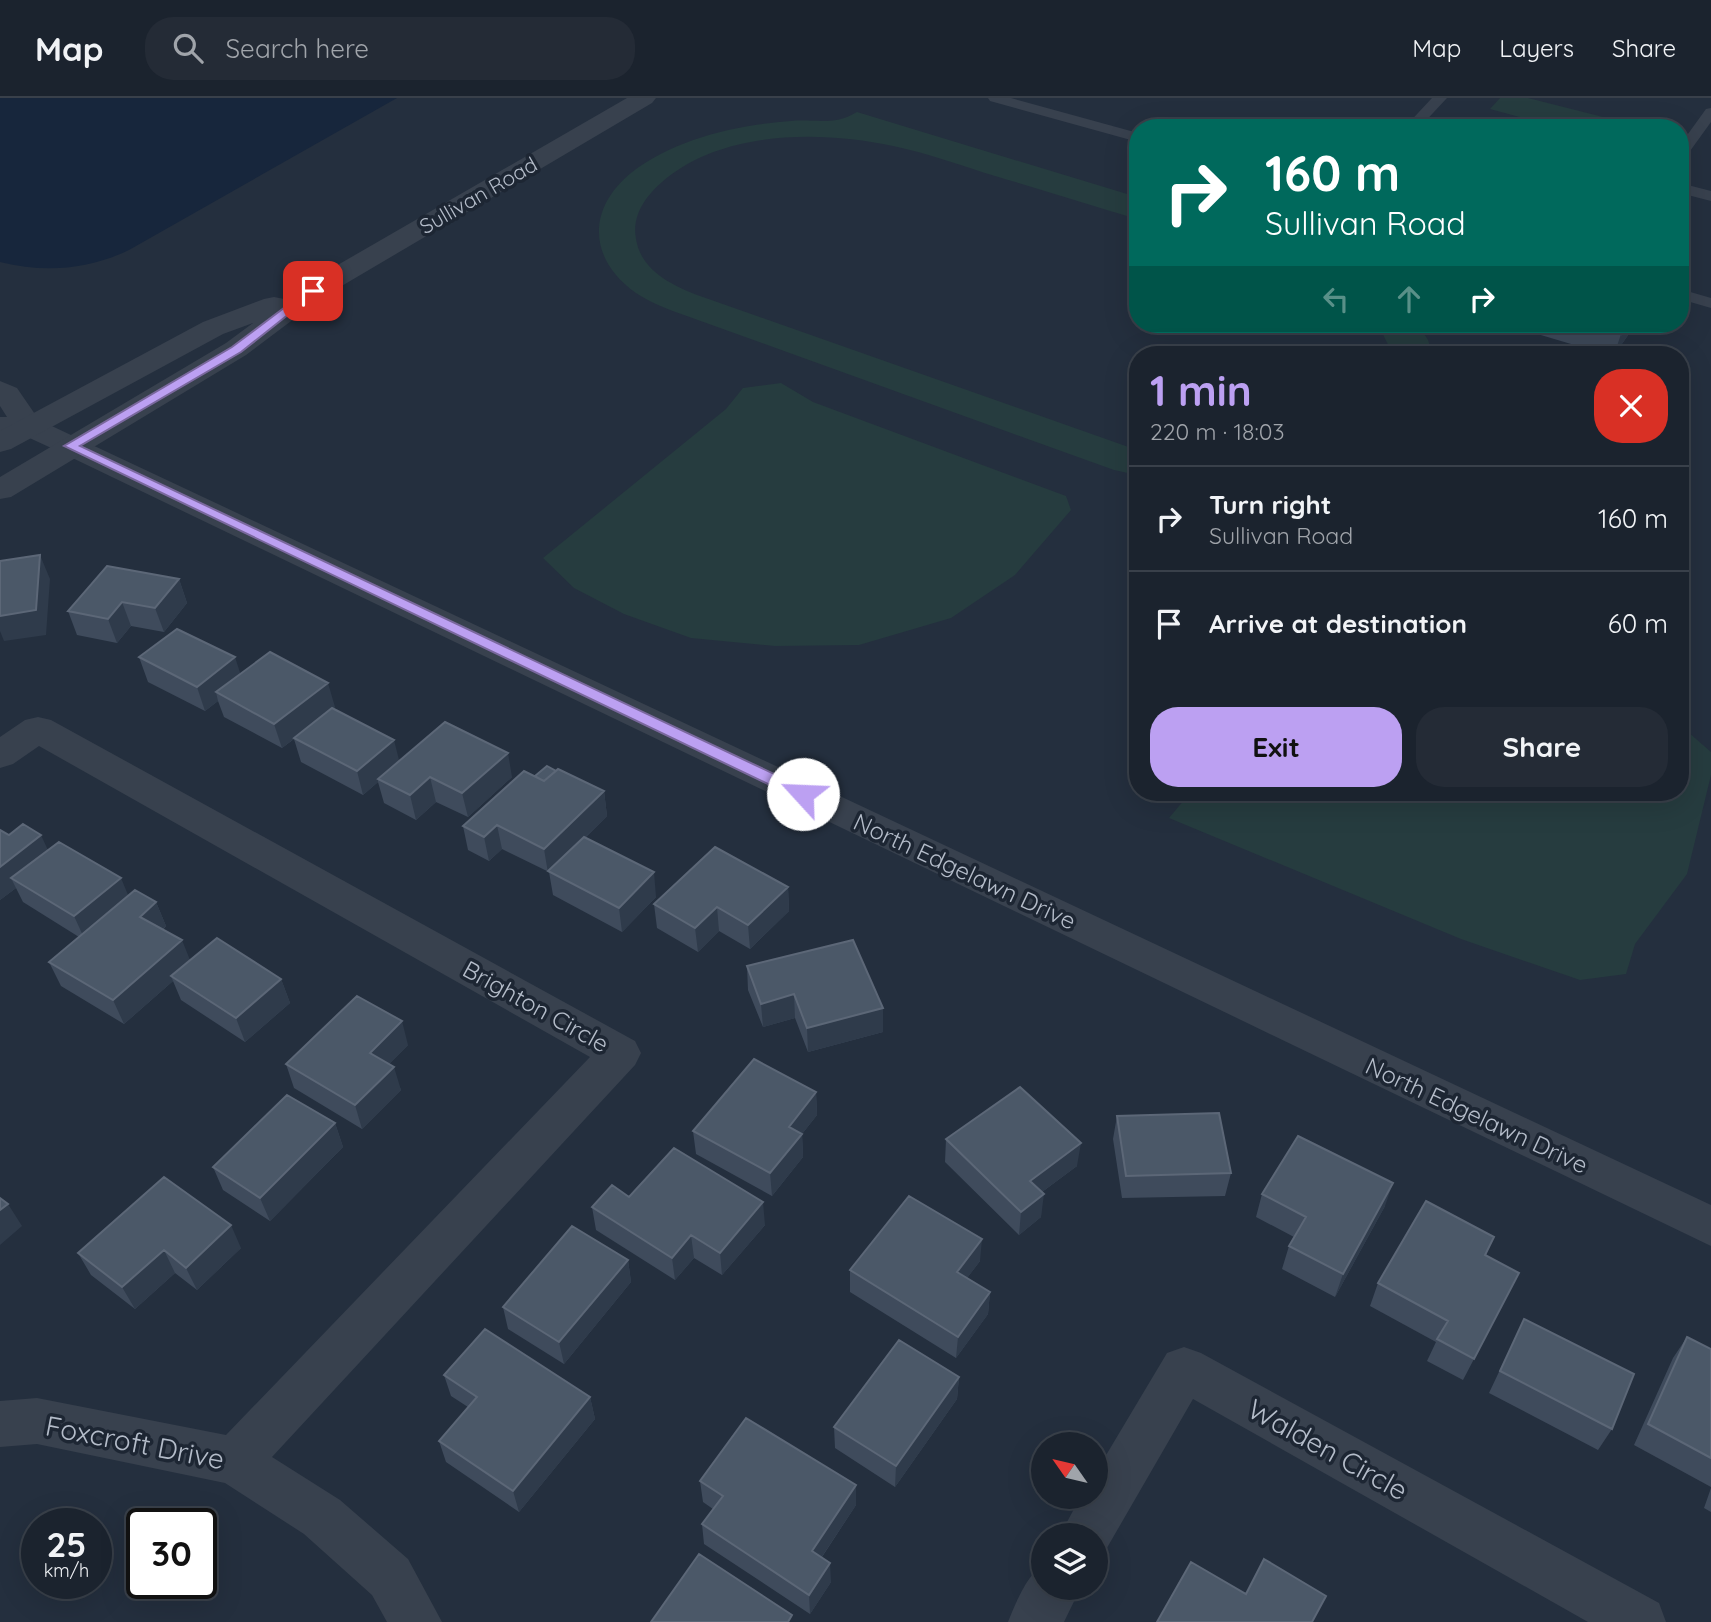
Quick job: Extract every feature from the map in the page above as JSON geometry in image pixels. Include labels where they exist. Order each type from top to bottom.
[{"type":"street","name":"Sullivan Road","points":[[0,490],[236,349],[313,291],[644,98]]},
{"type":"street","name":"Sullivan Road","points":[[0,443],[14,426],[213,328],[313,291]]},
{"type":"street","points":[[0,390],[8,394],[14,426]]},
{"type":"street","name":"North Edgelawn Drive","points":[[14,426],[71,446],[1711,1226]]},
{"type":"street","name":"Brighton Circle","points":[[0,755],[38,729],[620,1053],[235,1461]]},
{"type":"street","name":"Walden Circle","points":[[1093,1523],[1184,1369],[1640,1622]]},
{"type":"street","name":"Foxcroft Drive","points":[[0,1424],[37,1421],[235,1461],[322,1517],[390,1577],[416,1622]]},
{"type":"street","points":[[1034,1622],[1047,1600]]},
{"type":"lane","points":[[995,98],[1129,135]]},
{"type":"lane","points":[[1420,119],[1440,98]]},
{"type":"lane","points":[[1689,143],[1711,112]]},
{"type":"lane","points":[[1689,190],[1711,196]]},
{"type":"lane","points":[[1689,297],[1711,303]]},
{"type":"green space","points":[[1500,98],[1528,98],[1607,118],[1527,119],[1490,109]]},
{"type":"green space","points":[[857,112],[1129,195],[1129,217],[906,149],[836,138],[776,138],[718,150],[692,162],[661,183],[648,196],[636,220],[636,239],[644,260],[669,282],[700,296],[1129,447],[1129,473],[665,308],[636,293],[620,280],[609,266],[602,250],[600,219],[616,187],[648,161],[686,143],[728,130],[791,121],[833,120]]},
{"type":"green space","points":[[1382,333],[1424,333],[1430,346],[1389,346]]},
{"type":"green space","points":[[781,383],[813,402],[1066,496],[1071,510],[1015,575],[951,618],[859,645],[775,646],[691,638],[624,614],[574,588],[543,558],[726,409],[743,388]]},
{"type":"green space","points":[[1689,733],[1711,752],[1711,775],[1687,874],[1635,944],[1626,974],[1580,980],[1461,939],[1169,818],[1183,801],[1689,801]]},
{"type":"water","points":[[0,98],[397,98],[129,250],[97,262],[66,268],[33,268],[0,262]]},
{"type":"building","points":[[40,555],[36,610],[0,616],[0,561]]},
{"type":"building","points":[[107,566],[179,579],[155,608],[122,602],[108,619],[68,611]]},
{"type":"building","points":[[177,629],[235,657],[197,687],[139,657]]},
{"type":"building","points":[[270,652],[328,683],[274,724],[216,692]]},
{"type":"building","points":[[332,708],[394,740],[357,771],[294,738]]},
{"type":"building","points":[[445,722],[508,753],[462,793],[430,777],[410,795],[378,779]]},
{"type":"building","points":[[547,766],[556,771],[544,781],[535,776]]},
{"type":"building","points":[[558,769],[604,791],[544,849],[497,825],[484,837],[463,826],[524,771],[544,781]]},
{"type":"building","points":[[23,824],[41,835],[0,867],[0,830],[9,835]]},
{"type":"building","points":[[584,837],[654,872],[619,908],[548,871]]},
{"type":"building","points":[[59,842],[121,878],[74,916],[11,878]]},
{"type":"building","points":[[715,847],[788,887],[748,925],[717,907],[695,928],[654,904]]},
{"type":"building","points":[[135,890],[156,902],[140,917],[182,940],[113,1000],[49,962]]},
{"type":"building","points":[[217,938],[281,979],[236,1018],[171,976]]},
{"type":"building","points":[[853,940],[883,1008],[807,1028],[794,994],[761,1004],[747,966]]},
{"type":"building","points":[[357,996],[402,1021],[370,1053],[394,1067],[355,1105],[286,1064]]},
{"type":"building","points":[[754,1059],[816,1092],[789,1127],[802,1134],[770,1173],[693,1131]]},
{"type":"building","points":[[1020,1087],[1081,1143],[1030,1181],[1044,1194],[1021,1212],[946,1139]]},
{"type":"building","points":[[287,1095],[335,1123],[260,1198],[213,1167]]},
{"type":"building","points":[[1219,1113],[1231,1173],[1126,1176],[1117,1116]]},
{"type":"building","points":[[1298,1136],[1393,1183],[1343,1274],[1289,1246],[1306,1217],[1262,1194]]},
{"type":"building","points":[[674,1148],[763,1202],[720,1253],[691,1235],[672,1258],[592,1207],[612,1185],[629,1197]]},
{"type":"building","points":[[164,1177],[231,1225],[186,1268],[164,1250],[122,1287],[78,1253]]},
{"type":"building","points":[[909,1196],[982,1239],[957,1272],[990,1292],[958,1337],[850,1270]]},
{"type":"building","points":[[0,1198],[8,1204],[0,1210]]},
{"type":"building","points":[[1426,1201],[1494,1237],[1485,1255],[1519,1273],[1474,1359],[1437,1339],[1448,1321],[1378,1283]]},
{"type":"building","points":[[572,1226],[628,1260],[559,1342],[503,1307]]},
{"type":"building","points":[[1524,1319],[1634,1374],[1612,1429],[1500,1371]]},
{"type":"building","points":[[485,1329],[590,1397],[513,1491],[439,1441],[477,1397],[444,1375]]},
{"type":"building","points":[[1687,1337],[1711,1349],[1711,1458],[1648,1424]]},
{"type":"building","points":[[899,1340],[959,1377],[896,1466],[834,1427]]},
{"type":"building","points":[[746,1418],[856,1485],[812,1551],[830,1563],[809,1595],[702,1524],[723,1496],[700,1481]]},
{"type":"building","points":[[699,1554],[792,1615],[788,1622],[651,1622]]},
{"type":"building","points":[[1264,1559],[1326,1596],[1312,1622],[1157,1622],[1191,1562],[1246,1594]]},
{"type":"route","points":[[313,291],[236,349],[71,446],[803,794]]}]
